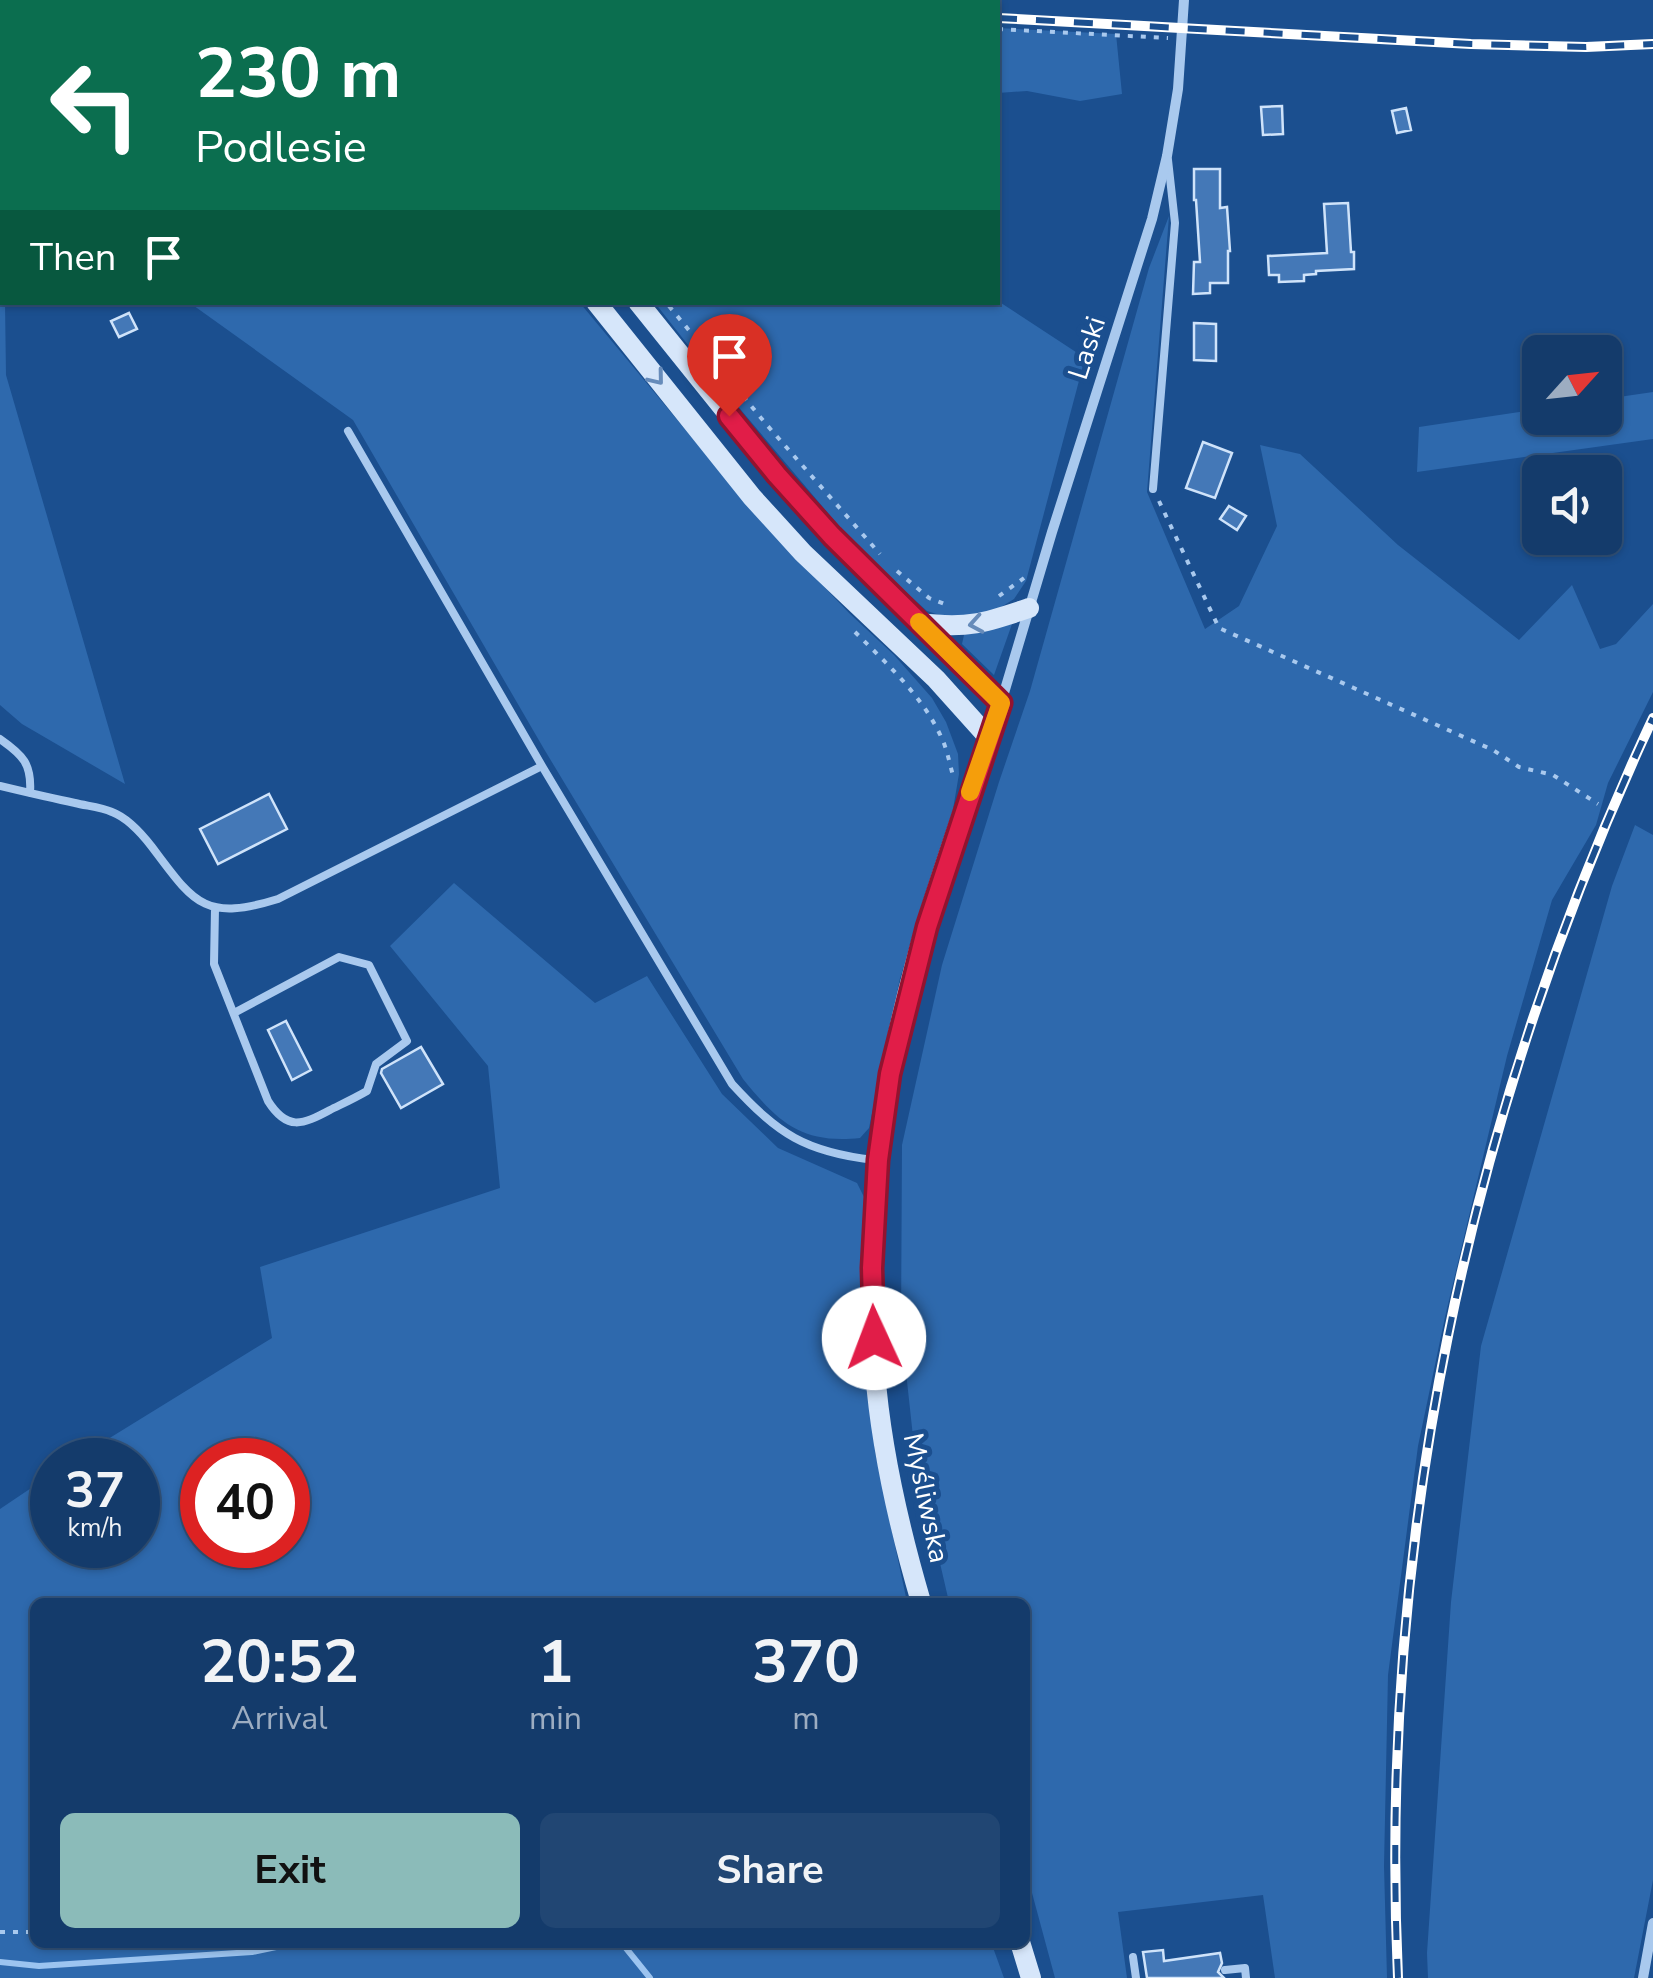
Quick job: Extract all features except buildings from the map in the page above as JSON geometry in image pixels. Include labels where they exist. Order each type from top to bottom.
[{"type":"street","name":"Laski","points":[[1001,703],[1152,219],[1168,156],[1178,90],[1184,0]]},
{"type":"street","points":[[598,305],[752,497],[803,553],[936,679],[989,738]]},
{"type":"street","points":[[640,305],[777,475],[832,536],[1001,703]]},
{"type":"street","points":[[920,623],[962,627],[1030,608]]},
{"type":"street","points":[[936,679],[955,671],[955,656]]},
{"type":"street","name":"Myśliwska","points":[[920,1598],[896,1510],[875,1372],[872,1268],[878,1160],[890,1074],[910,986],[1001,703]]},
{"type":"street","points":[[1643,1978],[1653,1923]]},
{"type":"street","points":[[1022,1948],[1031,1978]]},
{"type":"lane","points":[[1154,489],[1175,223],[1168,156]]},
{"type":"lane","points":[[348,431],[732,1084],[784,1133],[827,1152],[878,1160]]},
{"type":"lane","points":[[0,738],[27,764],[30,793]]},
{"type":"lane","points":[[0,786],[114,812],[142,833],[184,890],[200,902],[215,908],[250,908],[278,899],[542,766]]},
{"type":"lane","points":[[215,908],[214,964],[268,1100],[275,1112],[289,1122],[308,1122],[367,1091],[376,1064],[407,1040],[369,965],[339,957],[234,1013]]},
{"type":"lane","points":[[1133,1957],[1136,1978]]},
{"type":"lane","points":[[1226,1970],[1245,1968],[1246,1978]]},
{"type":"path","points":[[1000,30],[1180,39]]},
{"type":"path","points":[[668,305],[879,552]]},
{"type":"path","points":[[1154,489],[1219,628],[1493,750],[1520,767],[1553,775],[1598,804]]},
{"type":"path","points":[[989,600],[1043,562]]},
{"type":"path","points":[[892,567],[930,598],[962,607]]},
{"type":"path","points":[[0,1932],[30,1932]]},
{"type":"shaded area","points":[[1000,28],[1116,34],[1122,94],[1080,101],[1027,91],[1000,93]]},
{"type":"shaded area","points":[[1169,216],[1147,492],[1205,629],[1239,606],[1277,526],[1260,445],[1300,454],[1398,545],[1519,640],[1572,585],[1600,649],[1616,644],[1653,604],[1653,692],[1608,783],[1596,825],[1552,900],[1507,1056],[1418,1446],[1388,1675],[1384,1866],[1387,1978],[1275,1978],[1263,1895],[1118,1912],[1127,1978],[1055,1978],[1030,1886],[1030,1598],[948,1598],[915,1455],[901,1326],[902,1145],[942,965],[1030,691],[1149,268]]},
{"type":"shaded area","points":[[1000,302],[1085,358],[1026,581],[1014,599],[993,612],[952,619],[927,611],[860,551],[657,305]]},
{"type":"shaded area","points":[[0,305],[5,305],[6,375],[125,784],[22,724],[0,705]]},
{"type":"shaded area","points":[[193,305],[582,305],[758,517],[932,698],[958,754],[959,774],[951,821],[900,978],[869,1128],[860,1138],[822,1137],[792,1127],[743,1079],[544,749],[353,420]]},
{"type":"shaded area","points":[[1653,392],[1653,439],[1417,472],[1419,427],[1522,412],[1522,435],[1622,435],[1622,397]]},
{"type":"shaded area","points":[[1012,624],[994,675],[962,644],[964,635]]},
{"type":"shaded area","points":[[1635,825],[1653,835],[1653,1880],[1634,1978],[1428,1978],[1451,1602],[1481,1346],[1612,886]]},
{"type":"shaded area","points":[[454,883],[595,1003],[647,976],[722,1094],[778,1148],[857,1183],[864,1197],[865,1349],[875,1452],[906,1598],[30,1598],[30,1948],[993,1948],[1004,1978],[0,1978],[0,1509],[30,1489],[30,1568],[160,1568],[160,1438],[110,1438],[272,1338],[260,1267],[500,1188],[488,1066],[390,946]]},
{"type":"waterway","points":[[0,1962],[39,1966],[271,1948]]},
{"type":"waterway","points":[[626,1948],[650,1978]]},
{"type":"railway","points":[[1000,18],[1471,44],[1653,44]]},
{"type":"railway","points":[[1398,1978],[1396,1815],[1403,1652],[1421,1492],[1449,1333],[1486,1175],[1532,1020],[1588,868],[1653,718]]},
{"type":"slow traffic","points":[[919,622],[1001,703],[970,792]]},
{"type":"route","points":[[729,416],[832,536],[1001,703],[927,927],[890,1074],[878,1160],[872,1268],[874,1338]]}]
